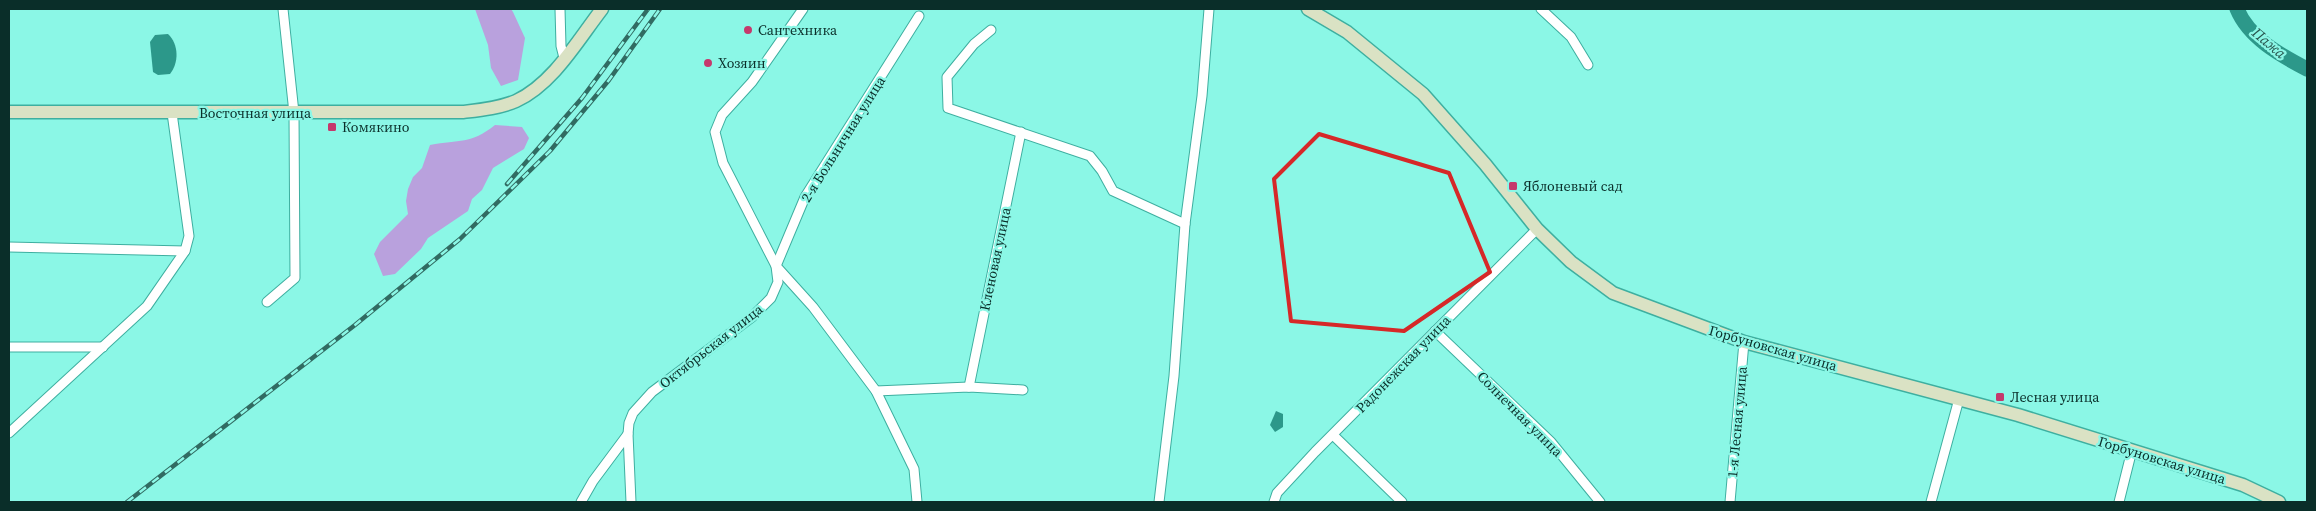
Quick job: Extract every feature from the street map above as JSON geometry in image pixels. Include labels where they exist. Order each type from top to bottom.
[{"type":"main road","points":[[564,58],[602,9]]},
{"type":"main road","name":"Горбуновская улица","points":[[1308,9],[1347,32],[1422,94],[1485,164],[1537,229],[1571,262],[1613,294],[1744,342],[2018,415],[2243,485],[2279,502]]},
{"type":"main road","name":"Восточная улица","points":[[9,112],[463,112],[501,106],[528,94],[564,58]]},
{"type":"street","points":[[267,302],[295,278],[294,113],[283,9]]},
{"type":"street","points":[[560,9],[560,46],[564,58]]},
{"type":"street","points":[[803,9],[757,75],[722,115],[717,124],[716,137],[725,168],[776,266],[813,307],[876,391],[914,469],[917,502]]},
{"type":"street","points":[[1159,502],[1174,376],[1185,224],[1202,96],[1209,9]]},
{"type":"street","points":[[1541,9],[1571,37],[1588,66]]},
{"type":"street","name":"2-я Больничная улица","points":[[776,266],[805,198],[919,16]]},
{"type":"street","points":[[991,30],[974,44],[947,77],[948,108],[1090,156],[1114,191],[1185,224]]},
{"type":"street","points":[[9,433],[147,306],[185,251],[189,236],[172,113]]},
{"type":"street","name":"Кленовая улица","points":[[969,387],[1021,132]]},
{"type":"street","name":"Радонежская улица","points":[[1274,502],[1277,492],[1537,229]]},
{"type":"street","points":[[9,247],[185,251]]},
{"type":"street","name":"Октябрьская улица","points":[[631,502],[628,434],[629,423],[633,413],[652,392],[752,317],[771,298],[778,282],[776,266]]},
{"type":"street","name":"Солнечная улица","points":[[1435,331],[1551,442],[1600,502]]},
{"type":"street","name":"1-я Лесная улица","points":[[1730,502],[1744,342]]},
{"type":"street","points":[[9,347],[103,347]]},
{"type":"street","points":[[876,391],[969,387],[1023,390]]},
{"type":"street","points":[[1931,502],[1959,399]]},
{"type":"street","points":[[581,502],[593,481],[628,434]]},
{"type":"street","points":[[1333,435],[1402,502]]},
{"type":"street","points":[[2119,502],[2132,450]]},
{"type":"highlighted area","points":[[1319,134],[1449,173],[1490,272],[1404,331],[1291,321],[1274,179]]},
{"type":"shaded area","points":[[475,9],[511,9],[513,12],[525,38],[518,80],[501,86],[491,68],[488,45]]},
{"type":"shaded area","points":[[495,125],[522,127],[529,138],[524,149],[493,168],[482,190],[472,199],[468,211],[428,238],[421,249],[395,274],[383,276],[374,254],[380,242],[408,214],[406,201],[408,189],[413,177],[422,168],[430,145],[471,139]]},
{"type":"water","points":[[168,34],[176,48],[175,65],[170,74],[158,75],[153,72],[150,42],[155,35]]},
{"type":"water","points":[[1276,411],[1283,414],[1283,427],[1275,432],[1270,425]]},
{"type":"waterway","name":"Пажа","points":[[2237,9],[2249,29],[2266,45],[2307,69]]},
{"type":"railway","points":[[507,184],[582,98],[648,9]]},
{"type":"railway","points":[[127,502],[355,325],[460,239],[550,151],[609,80],[660,9]]},
{"type":"place","name":"Сантехника","points":[[748,30]]},
{"type":"place","name":"Хозяин","points":[[708,63]]},
{"type":"place","name":"Комякино","points":[[332,127]]},
{"type":"place","name":"Яблоневый сад","points":[[1513,186]]},
{"type":"place","name":"Лесная улица","points":[[2000,397]]}]
